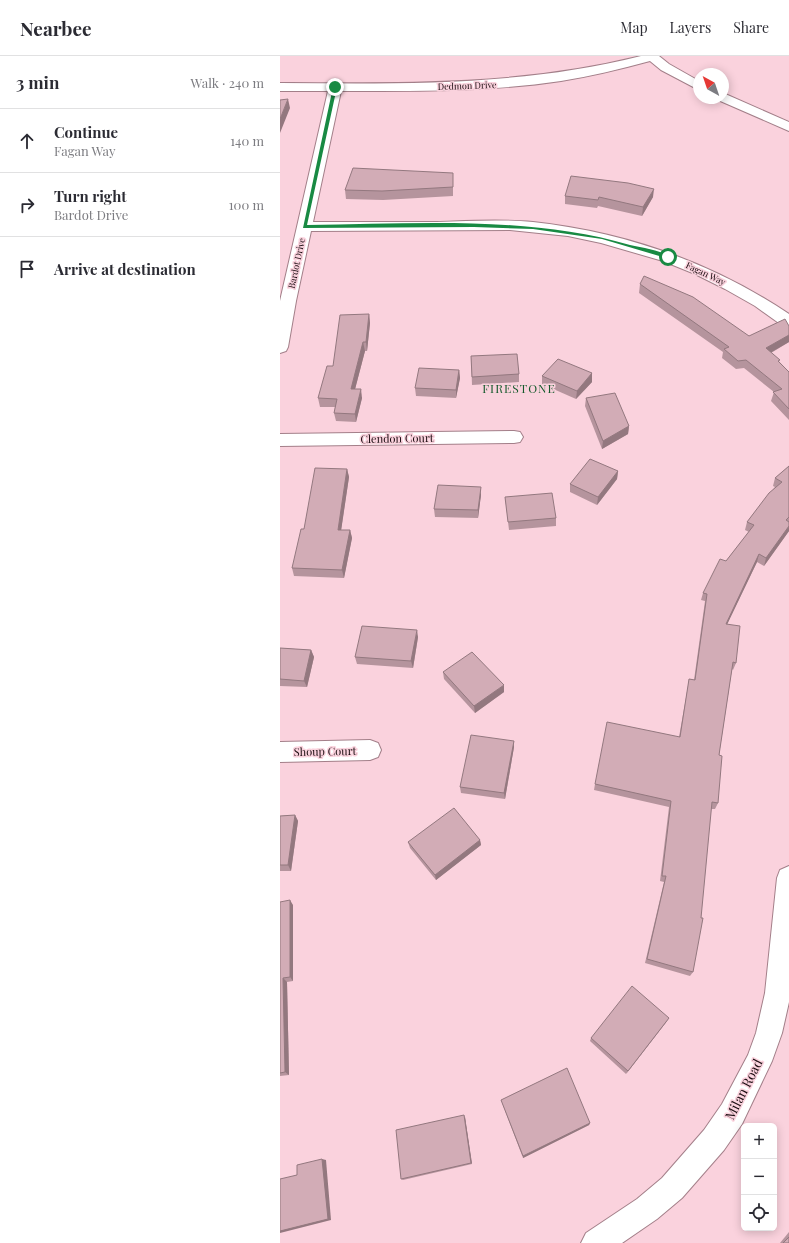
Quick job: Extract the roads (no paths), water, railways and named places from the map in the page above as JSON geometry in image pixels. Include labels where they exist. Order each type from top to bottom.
[{"type":"street","points":[[652,56],[665,67],[693,83]]},
{"type":"street","name":"Dedmon Drive","points":[[280,87],[454,86],[530,82],[582,74],[652,56]]},
{"type":"street","name":"Bardot Drive","points":[[280,346],[335,87]]},
{"type":"street","points":[[729,100],[789,127]]},
{"type":"street","name":"Fagan Way","points":[[305,227],[507,226],[558,230],[603,238],[633,246],[687,264],[742,290],[789,322]]},
{"type":"street","name":"Clendon Court","points":[[280,440],[514,436]]},
{"type":"street","name":"Shoup Court","points":[[280,752],[370,750]]},
{"type":"street","name":"Milan Road","points":[[596,1243],[647,1210],[672,1188],[714,1140],[732,1114],[759,1061],[783,995],[789,878]]},
{"type":"district","name":"FIRESTONE","points":[[519,388]]}]
